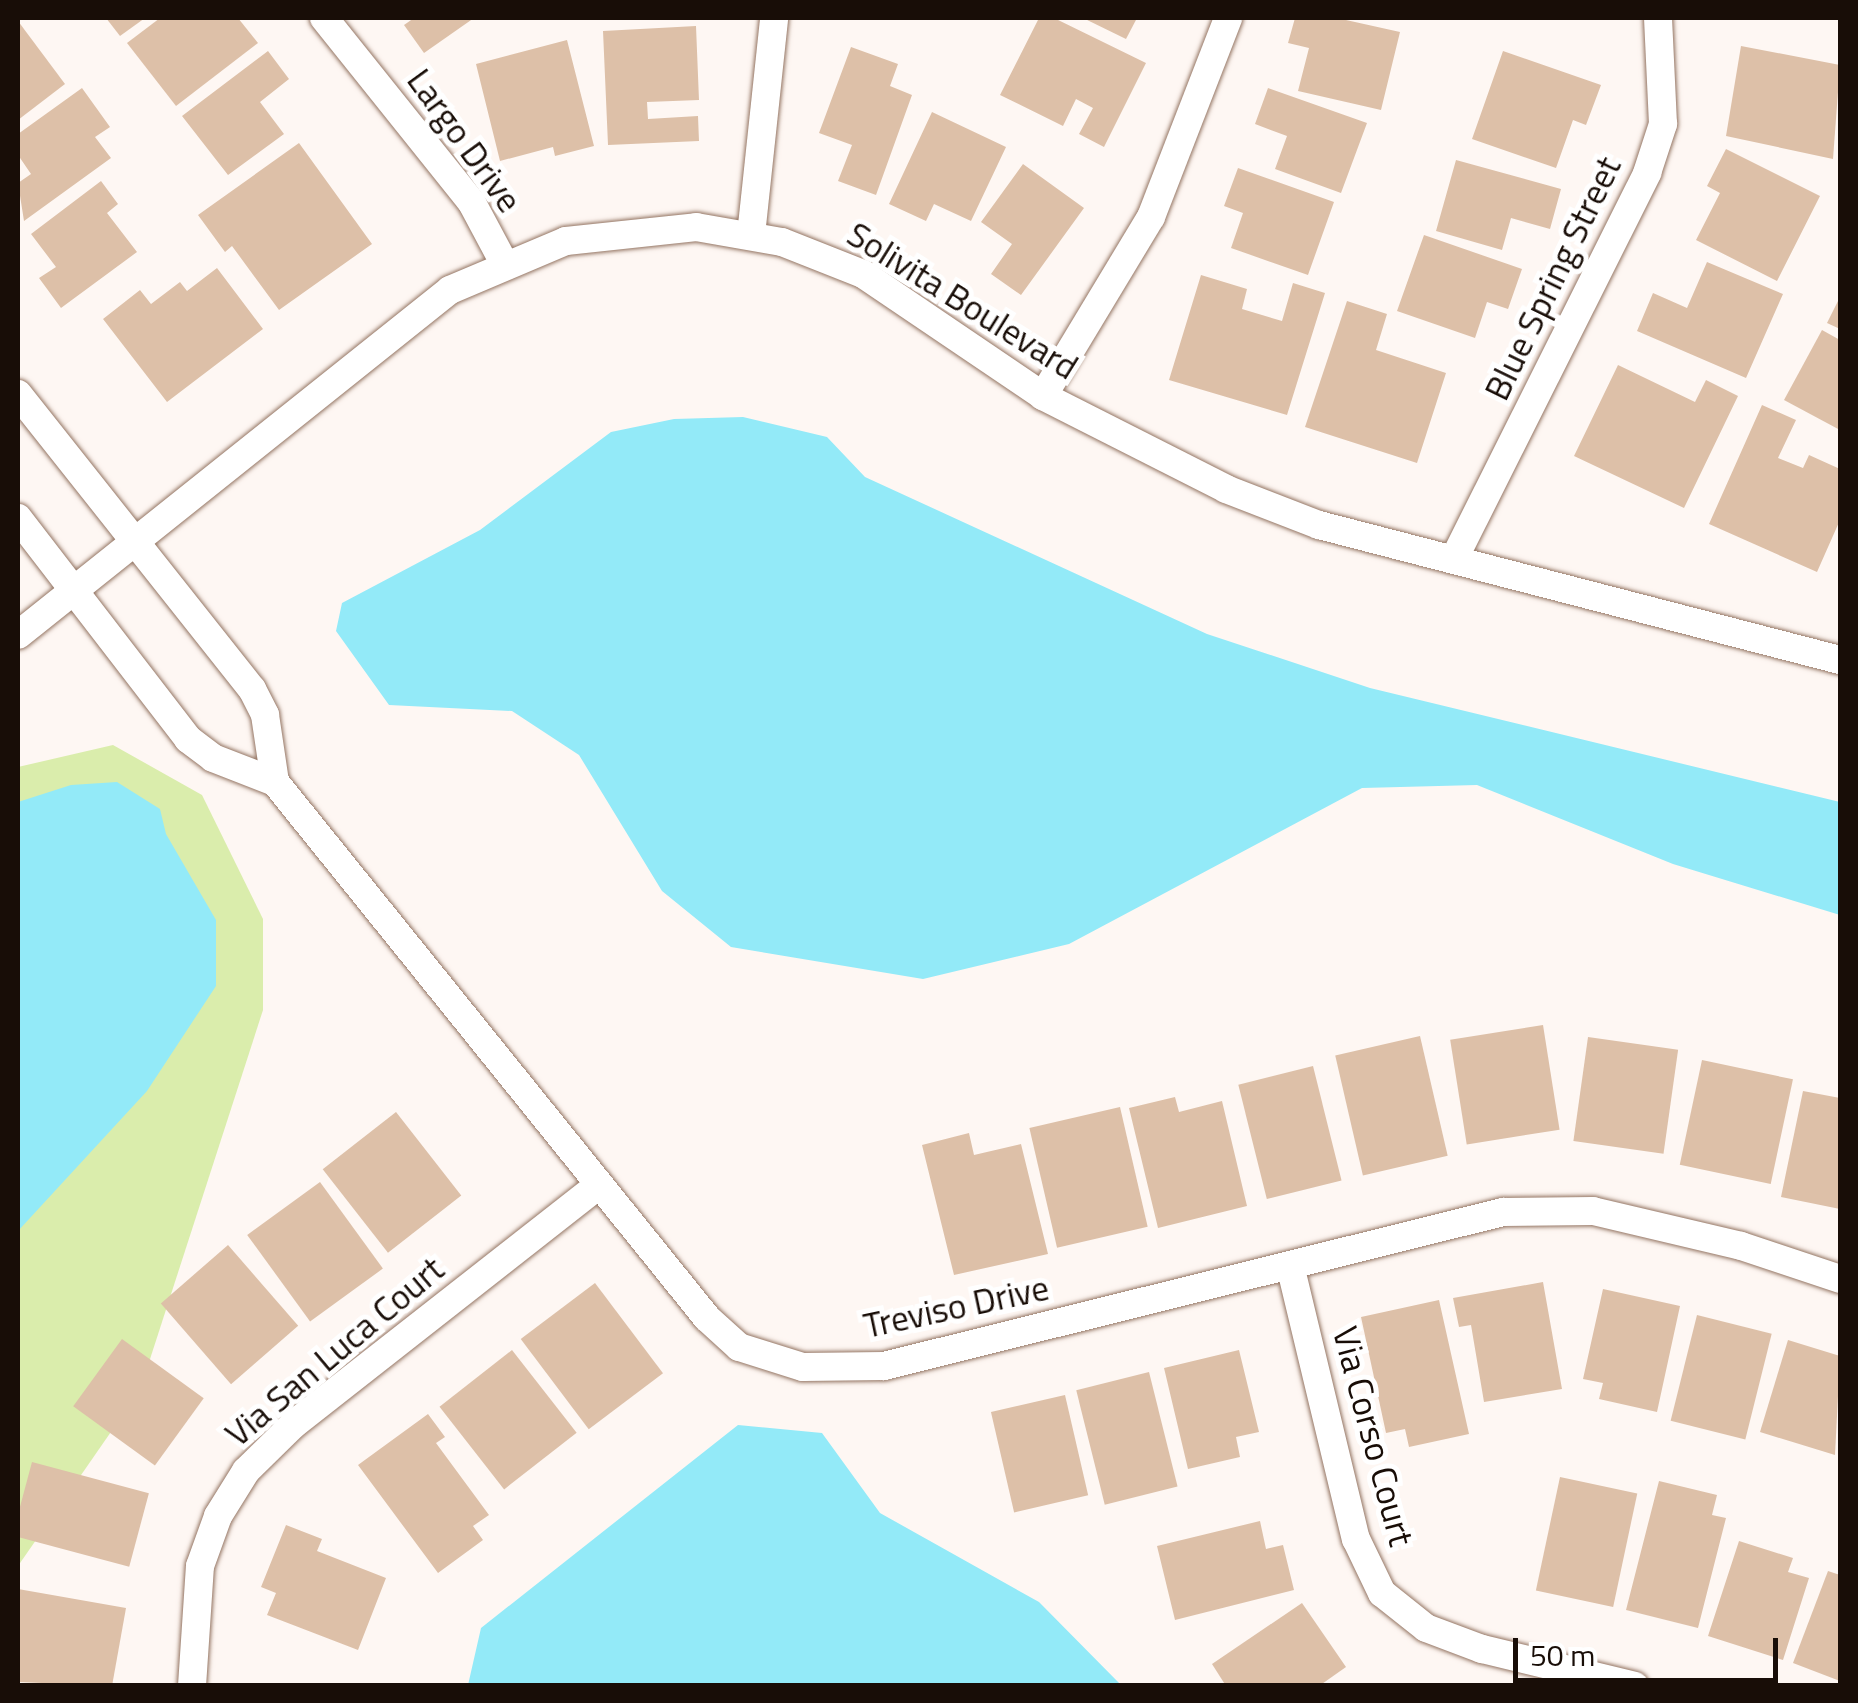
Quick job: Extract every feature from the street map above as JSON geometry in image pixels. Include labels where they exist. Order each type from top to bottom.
[{"type":"street","name":"Largo Drive","points":[[324,18],[472,203],[504,263]]},
{"type":"street","points":[[752,234],[774,18]]},
{"type":"street","points":[[1043,396],[1162,194],[1228,18]]},
{"type":"street","name":"Blue Spring Street","points":[[1454,559],[1647,173],[1663,124],[1658,18]]},
{"type":"street","name":"Solivita Boulevard","points":[[18,635],[450,290],[504,263],[609,232],[696,227],[752,234],[863,274],[1043,396],[1226,489],[1319,525],[1840,660]]},
{"type":"street","name":"Treviso Drive","points":[[18,394],[260,701],[276,782],[599,1185],[739,1347],[802,1367],[884,1366],[1503,1212],[1594,1211],[1741,1246],[1840,1280]]},
{"type":"street","name":"Treviso Drive","points":[[18,518],[199,750],[276,782]]},
{"type":"street","name":"Via San Luca Court","points":[[192,1686],[200,1566],[218,1516],[246,1471],[294,1424],[599,1185]]},
{"type":"street","name":"Via Corso Court","points":[[1290,1265],[1356,1539],[1382,1592],[1426,1628],[1482,1649],[1635,1686]]},
{"type":"green space","points":[[113,745],[202,795],[263,919],[263,1010],[140,1390],[18,1566],[18,767]]},
{"type":"water","points":[[743,417],[827,437],[865,477],[1207,634],[1370,688],[1840,802],[1840,915],[1673,864],[1477,785],[1362,788],[1069,944],[923,979],[731,947],[662,891],[579,755],[512,711],[389,705],[336,631],[342,603],[480,530],[611,432],[674,419]]},
{"type":"water","points":[[117,782],[160,809],[166,834],[216,920],[216,986],[147,1091],[18,1231],[18,802],[71,785]]},
{"type":"water","points":[[738,1425],[822,1433],[880,1513],[1039,1602],[1121,1685],[468,1685],[481,1628]]},
{"type":"building","points":[[106,18],[145,18],[120,36]]},
{"type":"building","points":[[160,18],[238,18],[258,43],[176,106],[127,43]]},
{"type":"building","points":[[414,18],[474,18],[424,53],[404,25]]},
{"type":"building","points":[[1039,18],[1054,18],[1146,63],[1104,147],[1079,134],[1093,108],[1076,99],[1063,126],[1000,95]]},
{"type":"building","points":[[1083,18],[1137,18],[1126,39]]},
{"type":"building","points":[[1295,18],[1337,18],[1400,32],[1381,110],[1298,91],[1309,48],[1288,43]]},
{"type":"building","points":[[18,21],[65,84],[18,120]]},
{"type":"building","points":[[696,26],[699,100],[647,102],[648,119],[698,116],[699,141],[608,145],[603,31]]},
{"type":"building","points":[[567,40],[594,146],[555,156],[553,147],[500,161],[476,64]]},
{"type":"building","points":[[1741,46],[1840,65],[1833,159],[1726,136]]},
{"type":"building","points":[[851,47],[898,64],[890,86],[912,95],[876,195],[838,181],[852,145],[819,133]]},
{"type":"building","points":[[268,51],[289,79],[260,102],[284,134],[228,175],[182,116]]},
{"type":"building","points":[[1503,51],[1601,85],[1586,125],[1573,120],[1556,168],[1472,139]]},
{"type":"building","points":[[82,88],[110,127],[95,137],[111,158],[24,221],[18,183],[31,174],[18,155],[18,134]]},
{"type":"building","points":[[1268,88],[1367,123],[1341,193],[1275,169],[1287,136],[1255,124]]},
{"type":"building","points":[[932,112],[1006,147],[971,221],[934,204],[926,221],[889,204]]},
{"type":"building","points":[[299,143],[372,244],[279,310],[232,246],[225,252],[198,215]]},
{"type":"building","points":[[1726,149],[1820,196],[1777,281],[1696,240],[1720,193],[1707,186]]},
{"type":"building","points":[[1456,160],[1561,189],[1550,229],[1511,218],[1502,250],[1436,231]]},
{"type":"building","points":[[1023,164],[1084,208],[1021,295],[991,274],[1012,244],[981,222]]},
{"type":"building","points":[[1238,168],[1334,202],[1308,275],[1231,248],[1243,213],[1224,206]]},
{"type":"building","points":[[101,181],[118,204],[107,213],[137,252],[61,308],[39,278],[56,267],[31,234]]},
{"type":"building","points":[[1424,235],[1522,269],[1508,309],[1487,302],[1475,338],[1397,311]]},
{"type":"building","points":[[1707,262],[1783,294],[1746,378],[1637,331],[1653,293],[1687,308]]},
{"type":"building","points":[[217,268],[263,329],[167,402],[103,319],[140,290],[151,304],[180,282],[187,291]]},
{"type":"building","points":[[1201,275],[1247,289],[1242,309],[1282,321],[1293,283],[1325,293],[1287,415],[1169,380]]},
{"type":"building","points":[[1840,297],[1840,329],[1827,323]]},
{"type":"building","points":[[1347,301],[1387,314],[1376,350],[1446,373],[1417,463],[1305,427]]},
{"type":"building","points":[[1822,330],[1840,340],[1840,430],[1784,400]]},
{"type":"building","points":[[1618,365],[1695,402],[1706,380],[1738,396],[1684,508],[1574,456]]},
{"type":"building","points":[[1762,405],[1796,420],[1778,458],[1803,468],[1809,455],[1840,469],[1840,520],[1817,572],[1709,524]]},
{"type":"building","points":[[1543,1025],[1560,1130],[1467,1144],[1450,1040]]},
{"type":"building","points":[[1420,1036],[1448,1156],[1363,1175],[1335,1056]]},
{"type":"building","points":[[1588,1037],[1678,1050],[1664,1154],[1573,1141]]},
{"type":"building","points":[[1702,1060],[1793,1079],[1771,1184],[1680,1165]]},
{"type":"building","points":[[1313,1066],[1342,1180],[1267,1199],[1238,1085]]},
{"type":"building","points":[[1803,1091],[1840,1098],[1840,1209],[1781,1197]]},
{"type":"building","points":[[1175,1097],[1179,1112],[1222,1101],[1247,1206],[1158,1228],[1129,1108]]},
{"type":"building","points":[[1120,1107],[1148,1227],[1057,1248],[1029,1128]]},
{"type":"building","points":[[396,1112],[461,1196],[388,1253],[323,1169]]},
{"type":"building","points":[[969,1133],[974,1155],[1021,1144],[1048,1254],[954,1275],[922,1145]]},
{"type":"building","points":[[320,1182],[383,1269],[310,1321],[247,1235]]},
{"type":"building","points":[[228,1245],[298,1326],[231,1384],[161,1303]]},
{"type":"building","points":[[1543,1282],[1562,1389],[1484,1402],[1471,1325],[1459,1327],[1453,1298]]},
{"type":"building","points":[[595,1283],[663,1373],[589,1429],[521,1339]]},
{"type":"building","points":[[1603,1289],[1680,1306],[1657,1412],[1599,1399],[1603,1383],[1583,1379]]},
{"type":"building","points":[[1439,1300],[1469,1434],[1409,1447],[1405,1429],[1386,1433],[1361,1317]]},
{"type":"building","points":[[1697,1315],[1772,1334],[1745,1439],[1671,1421]]},
{"type":"building","points":[[122,1339],[204,1398],[155,1466],[73,1406]]},
{"type":"building","points":[[1788,1340],[1840,1356],[1835,1455],[1760,1432]]},
{"type":"building","points":[[512,1350],[577,1433],[504,1489],[440,1407]]},
{"type":"building","points":[[1239,1350],[1259,1432],[1236,1437],[1240,1457],[1188,1469],[1164,1368]]},
{"type":"building","points":[[1149,1372],[1178,1486],[1105,1505],[1076,1390]]},
{"type":"building","points":[[1065,1395],[1088,1495],[1014,1512],[991,1412]]},
{"type":"building","points":[[428,1414],[445,1437],[436,1443],[489,1515],[473,1526],[483,1540],[438,1573],[358,1465]]},
{"type":"building","points":[[32,1462],[149,1493],[129,1567],[18,1537],[18,1514]]},
{"type":"building","points":[[1560,1477],[1637,1493],[1613,1607],[1536,1590]]},
{"type":"building","points":[[1659,1481],[1717,1495],[1712,1515],[1726,1518],[1698,1628],[1626,1610]]},
{"type":"building","points":[[1260,1521],[1266,1549],[1283,1545],[1294,1590],[1175,1620],[1157,1546]]},
{"type":"building","points":[[286,1525],[322,1539],[317,1551],[386,1578],[358,1650],[267,1615],[276,1593],[261,1587]]},
{"type":"building","points":[[1739,1541],[1793,1558],[1788,1572],[1809,1578],[1783,1660],[1708,1636]]},
{"type":"building","points":[[1828,1571],[1840,1575],[1840,1681],[1793,1663]]},
{"type":"building","points":[[18,1589],[126,1608],[112,1686],[18,1682]]},
{"type":"building","points":[[1302,1603],[1346,1667],[1319,1686],[1226,1686],[1212,1664]]}]
